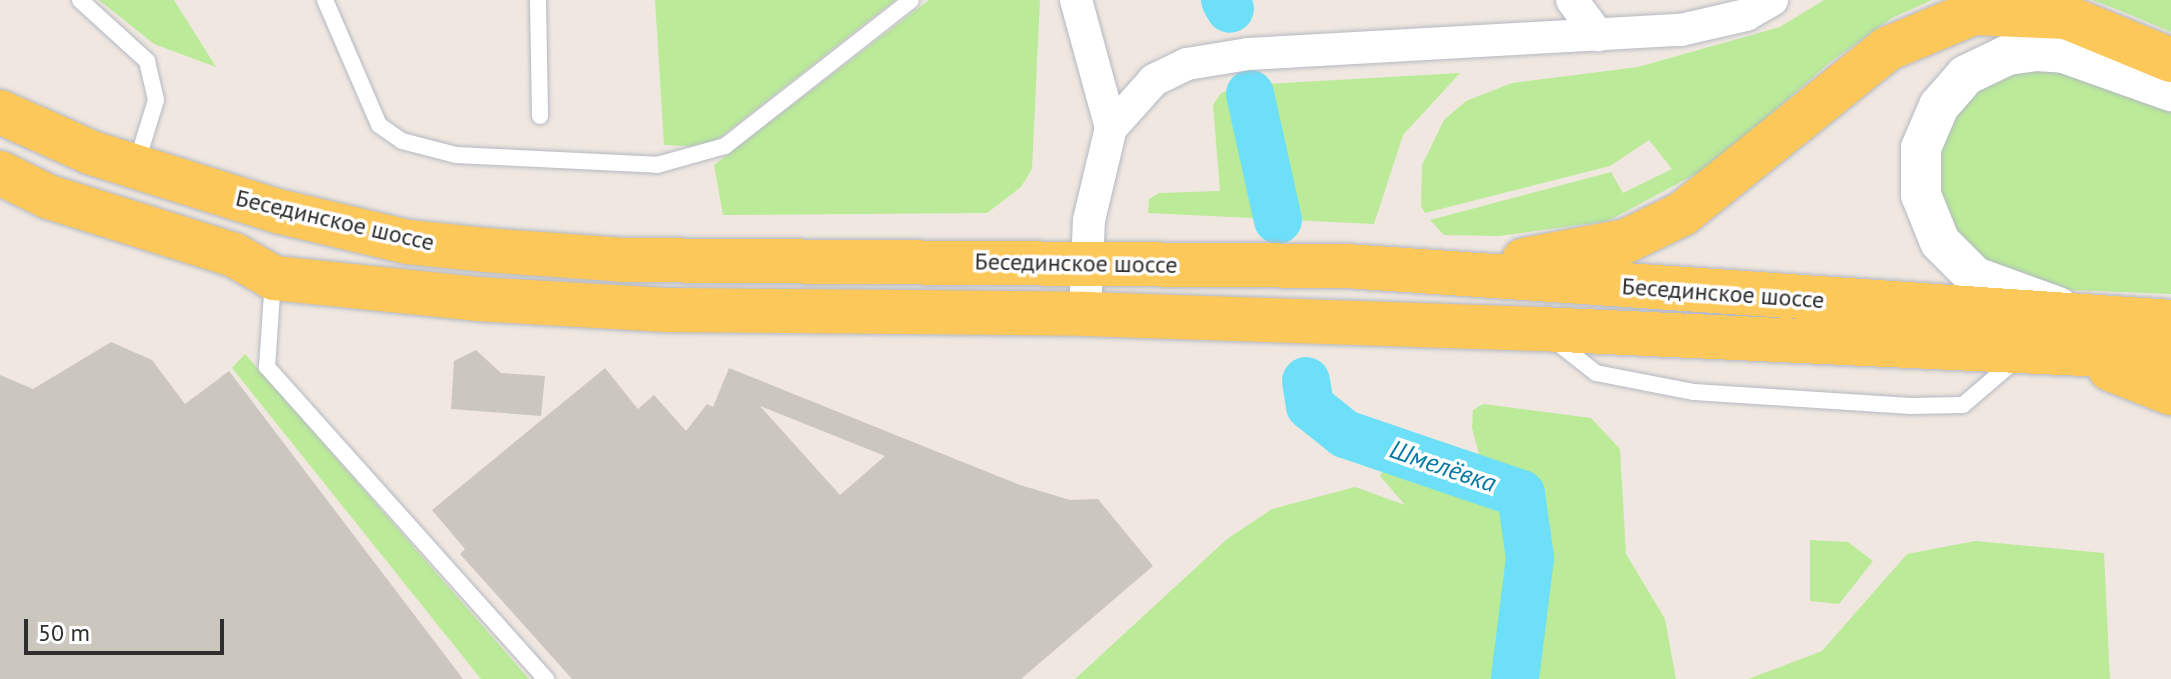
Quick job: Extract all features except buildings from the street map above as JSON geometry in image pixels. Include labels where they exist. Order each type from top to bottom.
[{"type":"main road","points":[[1370,267],[1559,257],[1626,241],[1682,214],[1887,49],[1973,13],[2066,17],[2171,60]]},
{"type":"main road","name":"Бесединское шоссе","points":[[0,112],[135,166],[277,211],[408,242],[485,250],[623,260],[1370,267],[2096,320],[2171,322]]},
{"type":"main road","name":"Бесединское шоссе","points":[[0,173],[49,197],[234,255],[274,278],[667,310],[1085,314],[1540,329],[2030,356],[2171,358]]},
{"type":"main road","points":[[2030,356],[2123,372],[2171,393]]},
{"type":"street","points":[[1076,0],[1111,128],[1087,262],[1085,314]]},
{"type":"street","points":[[1572,0],[1598,35]]},
{"type":"street","points":[[1111,128],[1154,80],[1187,64],[1681,30],[1746,15],[1772,0]]},
{"type":"street","points":[[2096,320],[1975,277],[1940,242],[1921,195],[1921,148],[1939,106],[1966,75],[2008,55],[2064,53],[2171,91]]},
{"type":"lane","points":[[80,0],[147,61],[156,100],[135,166]]},
{"type":"lane","points":[[325,0],[379,125],[402,141],[456,155],[657,165],[725,146],[911,0]]},
{"type":"lane","points":[[538,0],[540,116]]},
{"type":"lane","points":[[274,278],[267,367],[441,553],[546,679]]},
{"type":"lane","points":[[1540,329],[1596,373],[1694,392],[1826,402],[1963,405],[2030,356]]},
{"type":"green space","points":[[99,0],[174,0],[216,67],[154,44]]},
{"type":"green space","points":[[655,0],[895,0],[708,147],[664,145]]},
{"type":"green space","points":[[929,0],[1040,0],[1032,169],[1021,187],[987,213],[723,215],[714,165]]},
{"type":"green space","points":[[1824,0],[1932,0],[1892,18],[1829,63],[1714,164],[1608,221],[1499,236],[1444,235],[1430,220],[1611,172],[1623,193],[1672,169],[1649,140],[1610,166],[1425,213],[1421,206],[1422,165],[1444,120],[1466,101],[1512,83],[1638,67],[1780,27]]},
{"type":"green space","points":[[2092,0],[2171,0],[2171,32],[2121,11]]},
{"type":"green space","points":[[2048,60],[2171,103],[2171,294],[2071,290],[2010,278],[1967,253],[1935,190],[1946,117],[1971,84]]},
{"type":"green space","points":[[1460,73],[1403,135],[1374,224],[1148,213],[1149,199],[1159,193],[1220,191],[1213,105],[1221,93],[1247,85]]},
{"type":"green space","points":[[245,354],[529,679],[481,679],[232,368]]},
{"type":"green space","points":[[1483,404],[1591,418],[1620,449],[1626,554],[1665,619],[1676,679],[1075,679],[1227,539],[1272,509],[1355,487],[1405,505],[1380,476],[1388,460],[1467,480],[1482,465],[1472,428],[1473,410]]},
{"type":"green space","points":[[1810,540],[1848,542],[1873,561],[1839,604],[1810,601]]},
{"type":"green space","points":[[1975,541],[2104,553],[2110,679],[1748,679],[1822,651],[1907,554]]},
{"type":"waterway","name":"Шмелёвка","points":[[1225,0],[1230,9]]},
{"type":"waterway","name":"Шмелёвка","points":[[1250,94],[1278,220]]},
{"type":"waterway","name":"Шмелёвка","points":[[1306,381],[1310,406],[1345,434],[1521,494],[1530,558],[1515,679]]}]
